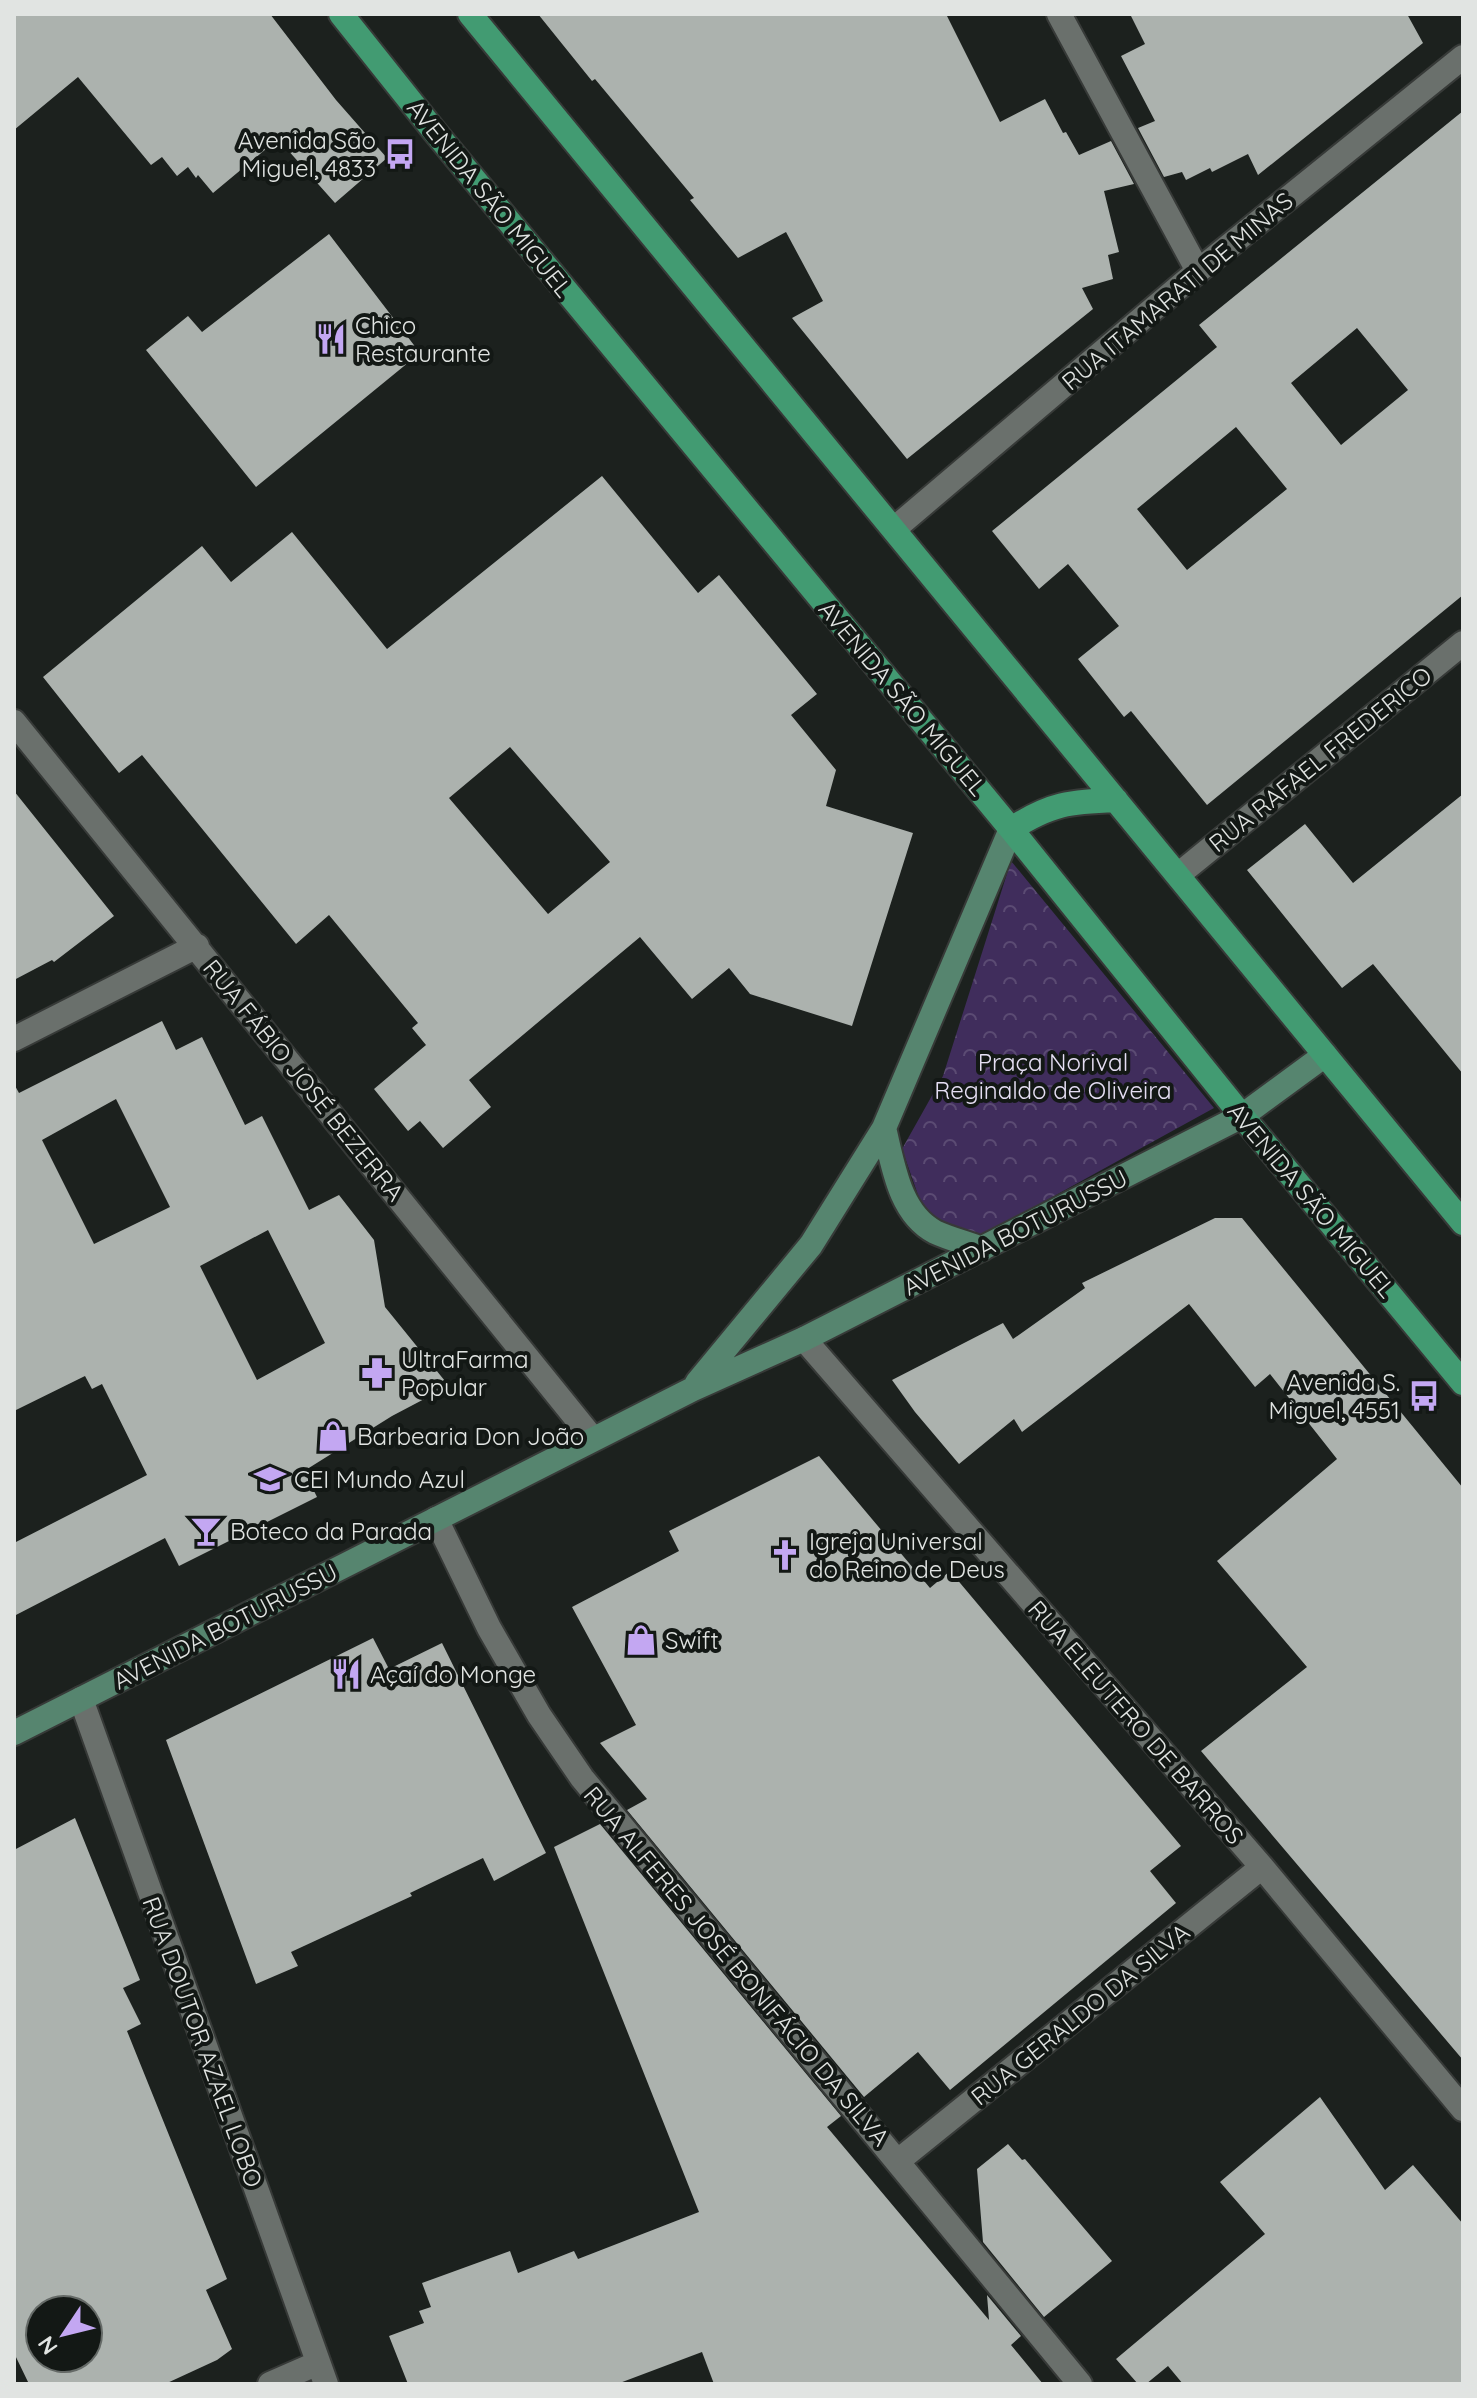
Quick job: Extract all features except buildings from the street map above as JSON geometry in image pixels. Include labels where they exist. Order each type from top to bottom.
[{"type":"main road","name":"AVENIDA SÃO MIGUEL","points":[[341,14],[1463,1383]]},
{"type":"main road","points":[[470,14],[1463,1223]]},
{"type":"main road","points":[[1011,829],[1041,811],[1075,802],[1116,800]]},
{"type":"main road","name":"AVENIDA BOTURUSSU","points":[[693,1389],[811,1245],[884,1128],[1011,829]]},
{"type":"main road","name":"AVENIDA BOTURUSSU","points":[[14,1733],[593,1439],[804,1339],[1242,1116],[1325,1055]]},
{"type":"main road","points":[[884,1128],[899,1186],[914,1213],[933,1231],[982,1249]]},
{"type":"street","points":[[1059,14],[1198,271]]},
{"type":"street","name":"RUA ITAMARATI DE MINAS","points":[[894,529],[1198,271],[1463,57]]},
{"type":"street","name":"RUA RAFAEL FREDERICO","points":[[1178,875],[1463,643]]},
{"type":"street","name":"RUA FÁBIO JOSÉ BEZERRA","points":[[14,722],[593,1439]]},
{"type":"street","points":[[14,1039],[197,946]]},
{"type":"street","name":"RUA ELEUTERO DE BARROS","points":[[804,1339],[1262,1867],[1463,2109]]},
{"type":"street","name":"RUA ALFERES JOSÉ BONIFÁCIO DA SILVA","points":[[436,1519],[489,1628],[539,1715],[582,1778],[1080,2384]]},
{"type":"street","name":"RUA DOUTOR AZAEL LOBO","points":[[81,1699],[322,2374]]},
{"type":"street","name":"RUA GERALDO DA SILVA","points":[[898,2161],[1262,1867]]},
{"type":"street","points":[[270,2384],[322,2374]]},
{"type":"green space","name":"Praça Norival Reginaldo de Oliveira","points":[[1011,861],[1214,1108],[976,1239],[926,1218],[902,1149],[943,1076]]},
{"type":"place","name":"Avenida São Miguel, 4833","points":[[400,154]]},
{"type":"place","name":"Chico Restaurante","points":[[331,339]]},
{"type":"place","name":"UltraFarma Popular","points":[[377,1373]]},
{"type":"place","name":"Avenida S. Miguel, 4551","points":[[1424,1396]]},
{"type":"place","name":"Barbearia Don João","points":[[333,1436]]},
{"type":"place","name":"CEI Mundo Azul","points":[[270,1479]]},
{"type":"place","name":"Boteco da Parada","points":[[206,1531]]},
{"type":"place","name":"Igreja Universal do Reino de Deus","points":[[785,1555]]},
{"type":"place","name":"Swift","points":[[641,1640]]},
{"type":"place","name":"Açaí do Monge","points":[[346,1674]]}]
